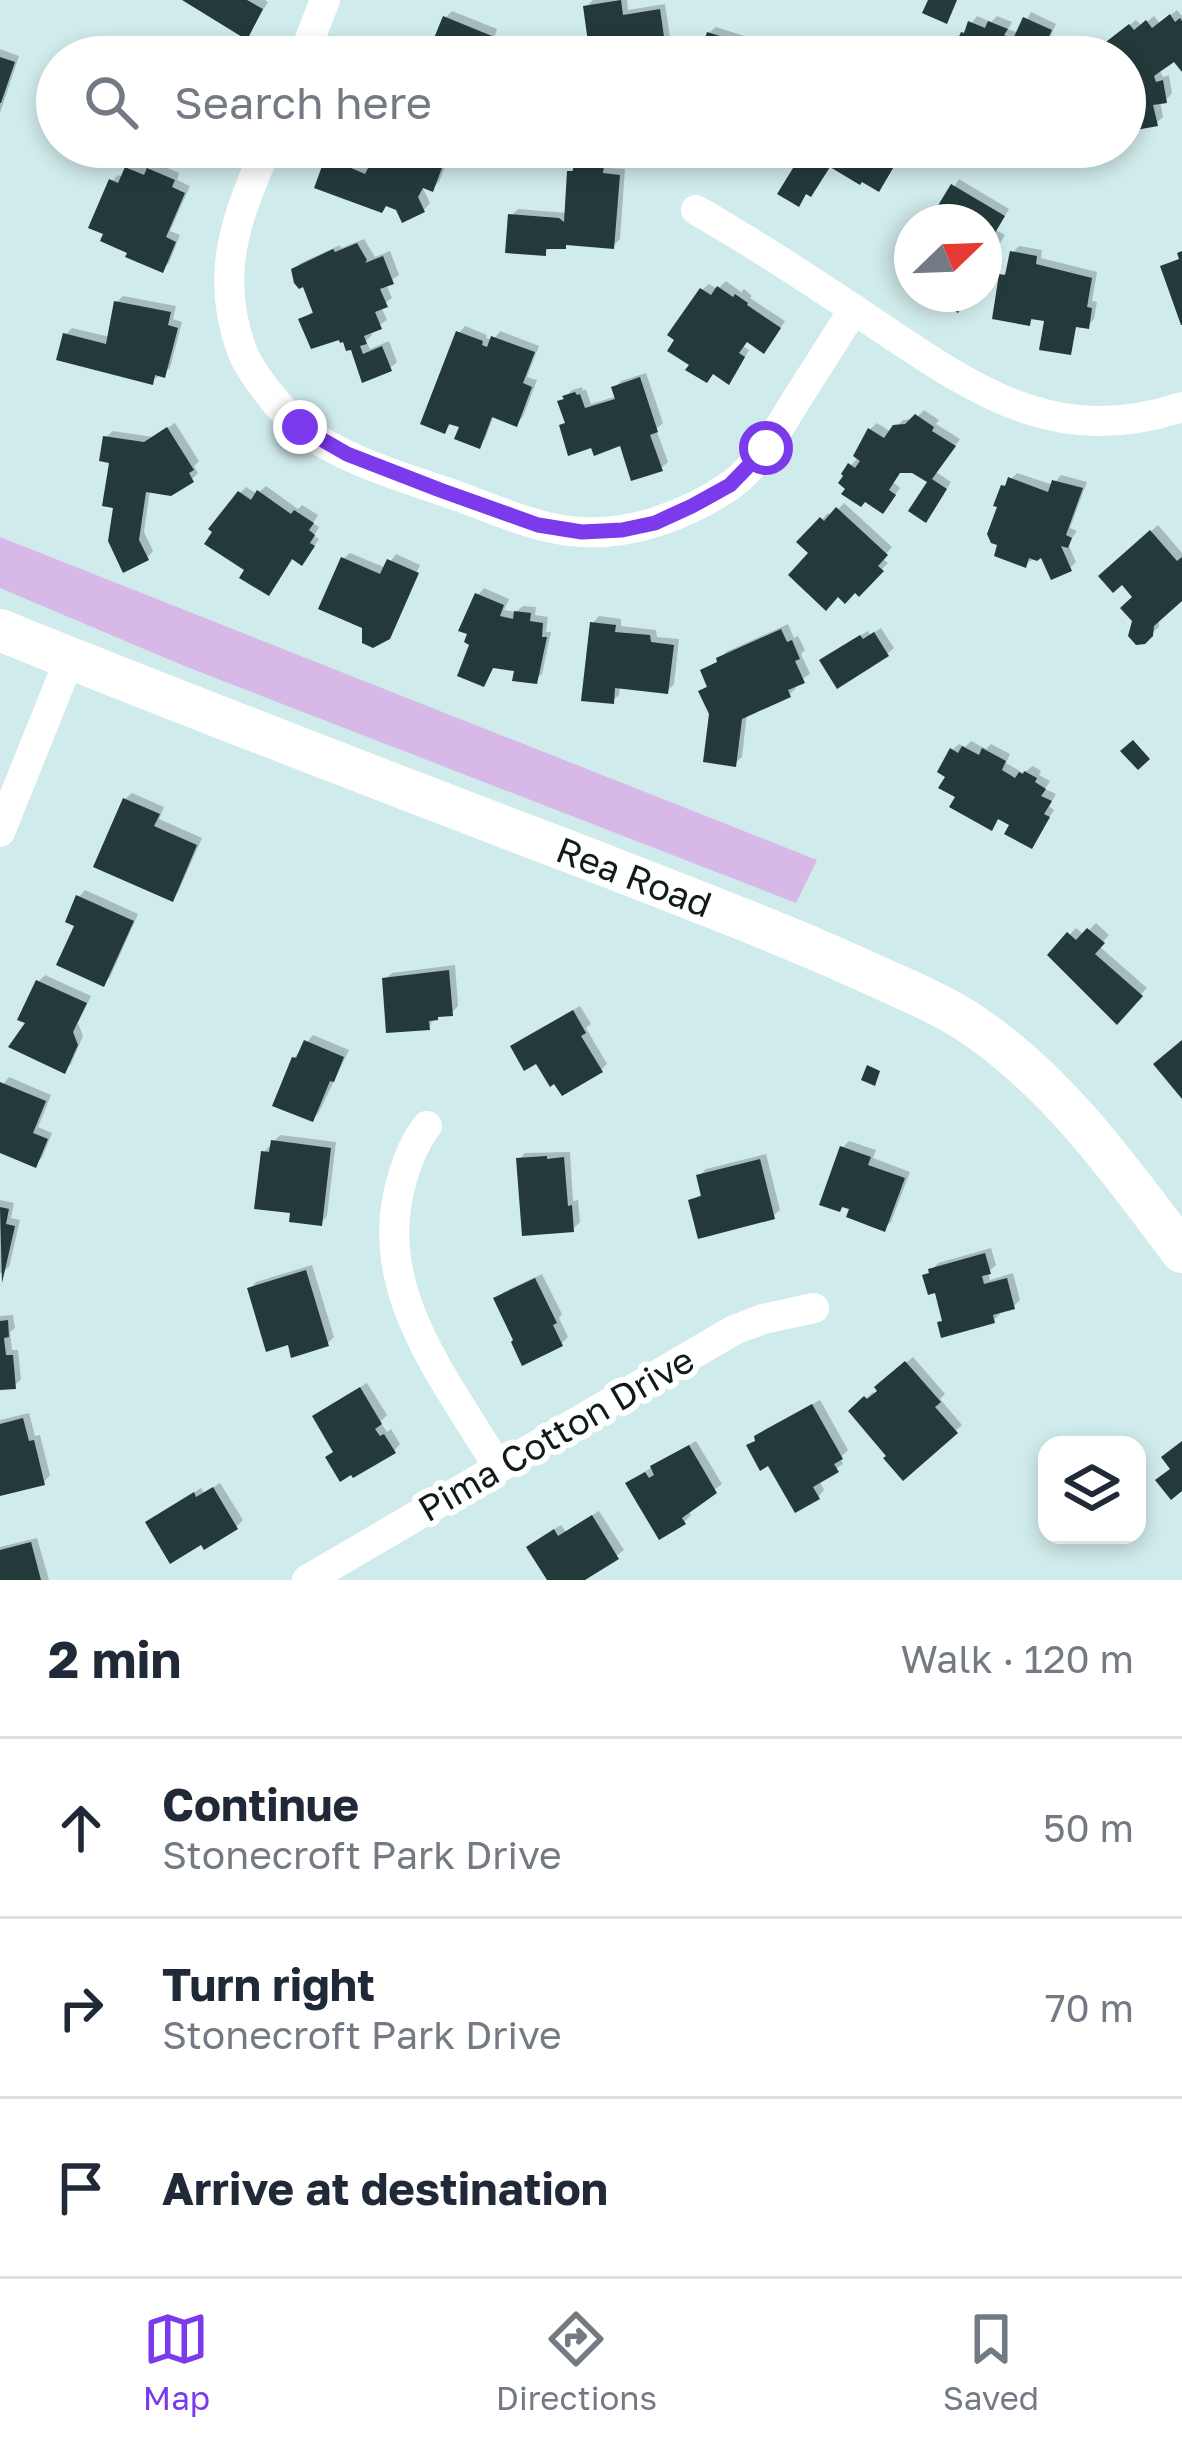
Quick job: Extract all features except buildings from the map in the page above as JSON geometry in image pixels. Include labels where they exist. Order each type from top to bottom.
[{"type":"main road","name":"Rea Road","points":[[0,630],[712,907],[938,1005],[987,1036],[1059,1100],[1182,1252]]},
{"type":"street","points":[[311,36],[325,0]]},
{"type":"street","points":[[258,168],[232,238],[227,271],[242,351],[266,389],[300,427],[347,454],[538,525],[582,532],[622,530],[655,523],[730,485],[766,448],[854,309]]},
{"type":"street","points":[[696,210],[753,242],[961,381],[1005,403],[1047,415],[1104,421],[1152,417],[1182,406]]},
{"type":"street","points":[[0,832],[70,658]]},
{"type":"street","points":[[427,1126],[410,1153],[395,1210],[393,1253],[402,1294],[418,1333],[499,1467]]},
{"type":"street","name":"Pima Cotton Drive","points":[[307,1580],[734,1330],[814,1308]]},
{"type":"shaded area","points":[[0,537],[817,860],[796,903],[182,665],[0,588]]},
{"type":"route","points":[[300,427],[347,454],[440,490],[538,525],[582,532],[655,523],[730,485],[766,448]]}]
